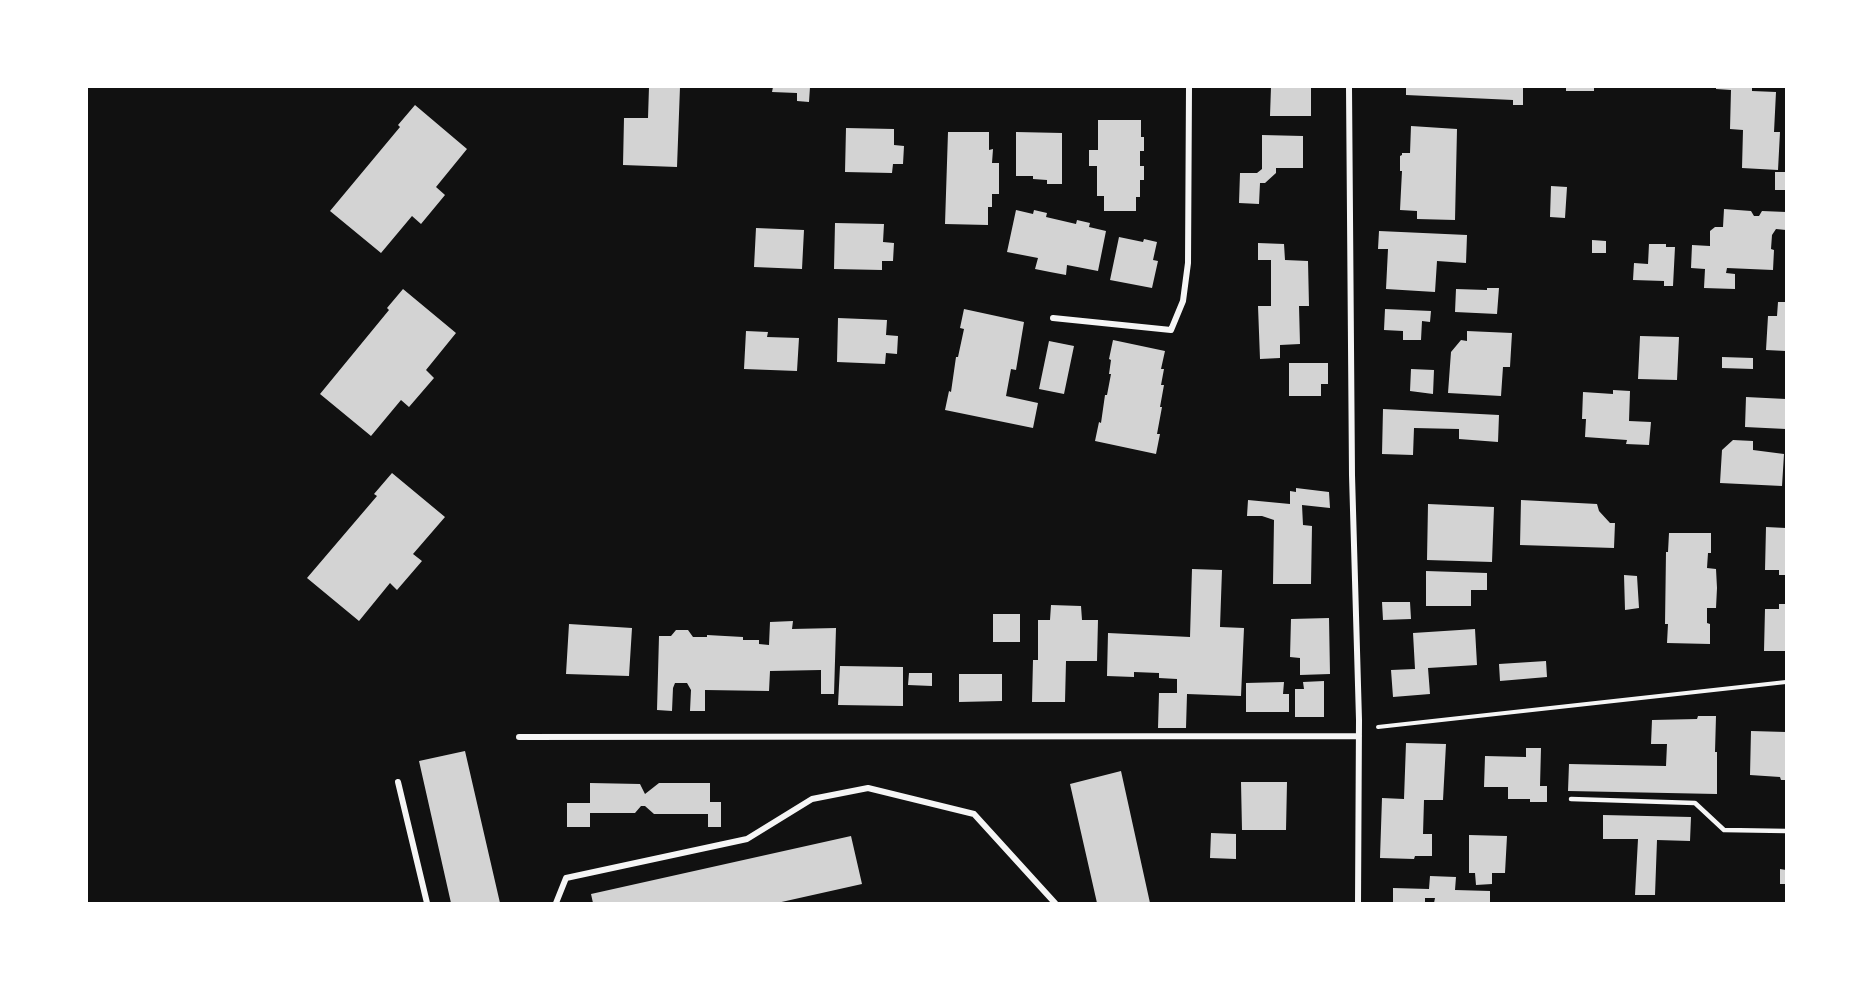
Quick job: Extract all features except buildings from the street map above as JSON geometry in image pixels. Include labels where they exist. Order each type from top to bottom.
[{"type":"street","points":[[1053,318],[1171,330],[1183,301],[1188,263],[1189,87]]},
{"type":"street","points":[[1349,87],[1352,475],[1359,732],[1359,903]]},
{"type":"street","points":[[519,737],[1359,732]]},
{"type":"street","points":[[398,782],[427,903]]},
{"type":"street","points":[[556,903],[566,878],[747,839],[812,799],[868,788],[975,814],[1055,903]]},
{"type":"lane","points":[[1572,799],[1695,803],[1724,830],[1786,831]]},
{"type":"path","points":[[1359,732],[1786,682]]}]
